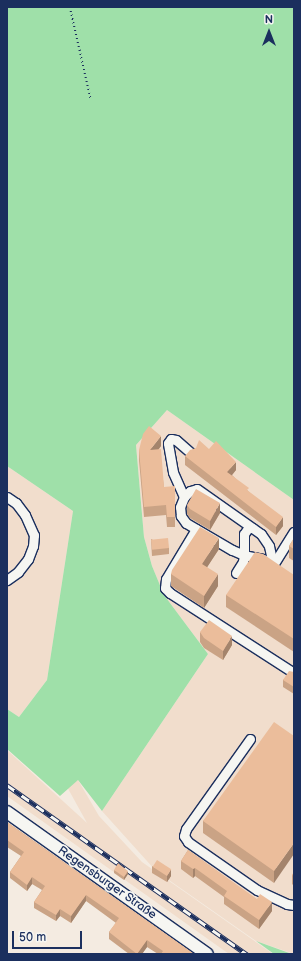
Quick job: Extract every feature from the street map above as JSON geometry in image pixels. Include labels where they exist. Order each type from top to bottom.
[{"type":"main road","name":"Regensburger Straße","points":[[7,812],[207,954]]},
{"type":"lane","points":[[184,497],[173,472],[168,443],[171,439],[176,440],[191,453]]},
{"type":"lane","points":[[273,565],[269,546],[261,534],[198,489],[190,491],[184,497],[180,507],[181,516],[186,523],[244,555],[262,559],[283,572]]},
{"type":"lane","points":[[7,497],[16,503],[25,515],[34,535],[33,546],[28,559],[18,572],[7,580]]},
{"type":"lane","points":[[236,573],[243,562],[244,534],[248,528],[252,528]]},
{"type":"lane","points":[[196,529],[166,579],[165,588],[294,673]]},
{"type":"lane","points":[[273,565],[294,532]]},
{"type":"lane","points":[[250,739],[186,829],[184,836],[188,842],[257,890],[286,904],[294,905]]},
{"type":"path","points":[[70,7],[91,100]]},
{"type":"shaded area","points":[[167,410],[294,500],[294,954],[256,941],[156,871],[102,811],[208,654],[164,595],[152,566],[144,537],[136,445]]},
{"type":"shaded area","points":[[7,466],[73,511],[47,680],[19,717],[7,709]]},
{"type":"shaded area","points":[[7,750],[87,823],[66,785],[78,780],[99,816],[142,862],[273,954],[229,954],[7,796]]},
{"type":"green space","points":[[7,7],[294,7],[294,500],[167,410],[136,445],[144,537],[152,566],[164,595],[208,654],[102,811],[78,780],[60,796],[7,749],[7,709],[19,717],[47,680],[73,511],[7,466]]},
{"type":"green space","points":[[256,941],[292,954],[274,954]]},
{"type":"building","points":[[149,426],[161,436],[150,450],[161,449],[164,487],[175,486],[175,517],[167,517],[166,505],[144,507],[139,450],[143,434]]},
{"type":"building","points":[[199,440],[209,449],[216,441],[236,462],[227,472],[249,488],[247,490],[283,517],[276,527],[185,456],[190,450],[196,448]]},
{"type":"building","points":[[196,489],[220,503],[210,521],[190,509],[187,505]]},
{"type":"building","points":[[200,527],[219,538],[202,564],[218,574],[204,596],[171,574],[172,570]]},
{"type":"building","points":[[168,538],[169,548],[152,550],[151,540]]},
{"type":"building","points":[[294,538],[294,549],[289,546]]},
{"type":"building","points":[[255,552],[263,554],[294,575],[294,639],[226,595]]},
{"type":"building","points":[[209,620],[232,636],[223,651],[204,638],[200,632]]},
{"type":"building","points":[[289,671],[294,672],[294,687],[283,680]]},
{"type":"building","points":[[274,722],[294,736],[294,843],[274,871],[203,821]]},
{"type":"building","points":[[7,822],[194,954],[161,954],[163,951],[147,940],[137,954],[109,932],[119,918],[86,895],[71,916],[60,909],[56,915],[34,902],[45,886],[32,877],[27,885],[10,872],[24,852],[7,840]]},
{"type":"building","points":[[188,850],[257,899],[260,894],[272,902],[259,920],[224,896],[227,891],[195,868],[193,869],[181,861]]},
{"type":"building","points":[[157,860],[171,869],[167,876],[153,867]]},
{"type":"building","points":[[118,863],[128,871],[124,877],[114,870]]},
{"type":"railway","points":[[7,785],[247,954]]}]
